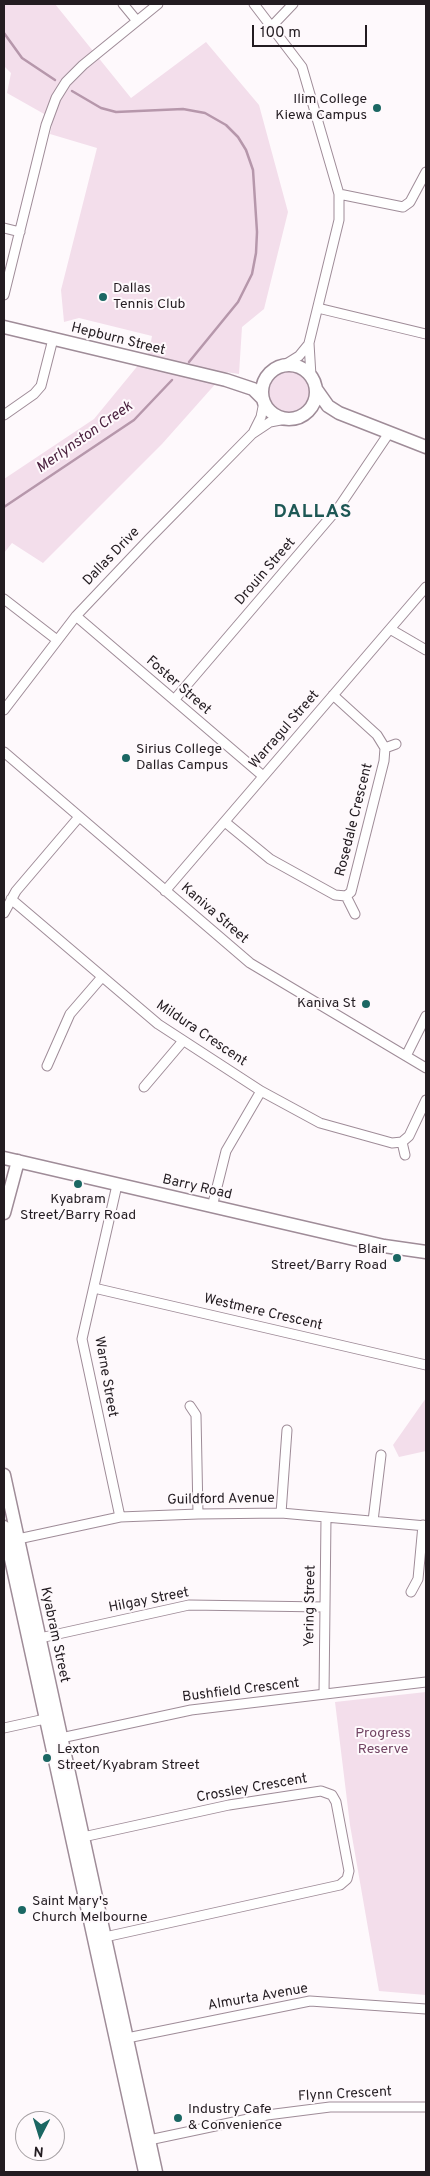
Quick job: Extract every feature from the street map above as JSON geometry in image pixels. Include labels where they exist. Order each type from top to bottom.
[{"type":"street","points":[[123,4],[137,21]]},
{"type":"street","points":[[4,295],[46,125],[56,98],[79,68],[158,4]]},
{"type":"street","points":[[254,4],[297,59],[306,75],[339,194],[339,220],[309,343],[311,376],[316,389],[328,406],[339,413]]},
{"type":"street","points":[[272,26],[293,4]]},
{"type":"street","points":[[339,194],[403,207],[410,202],[426,172]]},
{"type":"street","points":[[4,228],[20,232]]},
{"type":"street","points":[[318,308],[426,334]]},
{"type":"street","name":"Hepburn Street","points":[[4,327],[226,380],[247,386],[264,400]]},
{"type":"street","points":[[4,415],[38,391],[43,381],[53,339]]},
{"type":"street","points":[[309,343],[299,356],[268,375],[263,387],[264,400],[271,412],[286,419],[326,410],[339,413],[426,447]]},
{"type":"street","points":[[283,366],[294,365],[302,368],[311,376]]},
{"type":"street","name":"Hepburn Street","points":[[226,380],[253,382],[268,375]]},
{"type":"street","points":[[306,413],[314,403],[316,389]]},
{"type":"street","name":"Dallas Drive","points":[[252,434],[261,417],[264,400]]},
{"type":"street","name":"Dallas Drive","points":[[4,710],[76,616],[252,434],[270,422],[286,419]]},
{"type":"street","name":"Drouin Street","points":[[174,700],[339,507],[390,433]]},
{"type":"street","name":"Warragul Street","points":[[165,890],[426,587]]},
{"type":"street","points":[[4,599],[57,640]]},
{"type":"street","name":"Foster Street","points":[[76,616],[263,776]]},
{"type":"street","points":[[390,629],[426,650]]},
{"type":"street","name":"Rosedale Crescent","points":[[333,695],[377,735],[385,748],[384,761],[353,888],[346,896]]},
{"type":"street","name":"Rosedale Crescent","points":[[385,748],[396,744]]},
{"type":"street","name":"Kaniva Street","points":[[4,752],[250,964],[426,1068]]},
{"type":"street","points":[[4,913],[22,883],[79,816]]},
{"type":"street","name":"Rosedale Crescent","points":[[225,822],[270,859],[335,895],[346,896]]},
{"type":"street","name":"Rosedale Crescent","points":[[346,896],[355,914]]},
{"type":"street","name":"Mildura Crescent","points":[[12,899],[148,1016],[261,1091],[331,1128],[392,1143],[402,1142]]},
{"type":"street","points":[[47,1066],[70,1014],[102,977]]},
{"type":"street","points":[[406,1056],[426,1016]]},
{"type":"street","points":[[144,1087],[184,1041]]},
{"type":"street","points":[[212,1207],[224,1156],[261,1091]]},
{"type":"street","points":[[405,1155],[402,1142],[409,1136],[426,1100]]},
{"type":"street","name":"Barry Road","points":[[4,1158],[384,1246],[426,1252]]},
{"type":"street","points":[[4,1213],[18,1161]]},
{"type":"street","name":"Warne Street","points":[[117,1185],[82,1339],[120,1517]]},
{"type":"street","name":"Barry Road","points":[[384,1246],[426,1260]]},
{"type":"street","name":"Westmere Crescent","points":[[94,1288],[426,1365]]},
{"type":"street","points":[[190,1406],[196,1414],[198,1514]]},
{"type":"street","points":[[281,1513],[288,1430]]},
{"type":"street","points":[[373,1522],[381,1454]]},
{"type":"street","name":"Kyabram Street","points":[[4,1475],[12,1540],[45,1719],[55,1737],[83,1837],[83,1865],[125,2084],[156,2172]]},
{"type":"street","name":"Guildford Avenue","points":[[12,1540],[120,1517],[198,1514],[281,1513],[425,1526]]},
{"type":"street","name":"Yering Street","points":[[324,1694],[326,1518]]},
{"type":"street","points":[[411,1592],[418,1580],[425,1526]]},
{"type":"street","name":"Kyabram Street","points":[[4,1527],[12,1540],[40,1638],[62,1794],[104,1936],[127,2038],[143,2139],[144,2172]]},
{"type":"street","name":"Hilgay Street","points":[[40,1638],[190,1605],[325,1607]]},
{"type":"street","name":"Bushfield Crescent","points":[[55,1737],[192,1710],[426,1682]]},
{"type":"street","points":[[4,1728],[45,1719]]},
{"type":"street","name":"Crossley Crescent","points":[[83,1837],[229,1805],[313,1792],[329,1793],[336,1802],[349,1871],[347,1879],[340,1885],[104,1936]]},
{"type":"street","name":"Almurta Avenue","points":[[127,2038],[310,2001],[426,2009]]},
{"type":"street","points":[[114,2033],[118,2037],[127,2038]]},
{"type":"street","name":"Kyabram Street","points":[[125,2084],[122,2047],[127,2038]]},
{"type":"street","name":"Flynn Crescent","points":[[143,2139],[267,2115],[330,2107],[426,2107]]},
{"type":"green space","points":[[4,4],[55,4],[131,98],[206,42],[259,105],[288,212],[264,309],[242,327],[239,374],[226,372],[162,444],[43,563],[12,543],[4,553],[4,479],[94,419],[149,352],[152,336],[79,318],[64,322],[61,290],[97,148],[50,134],[53,119],[7,93],[11,73],[4,66]]},
{"type":"green space","points":[[289,368],[298,370],[306,375],[311,383],[313,392],[311,401],[306,409],[298,414],[289,416],[280,414],[272,409],[267,401],[265,392],[267,383],[272,375],[280,370]]},
{"type":"green space","points":[[426,1398],[426,1451],[399,1457],[393,1445]]},
{"type":"green space","name":"Progress Reserve","points":[[426,1692],[426,1995],[379,1991],[350,1825],[335,1702]]},
{"type":"waterway","name":"Merlynston Creek","points":[[4,33],[22,58],[55,80]]},
{"type":"waterway","name":"Merlynston Creek","points":[[72,91],[101,108],[116,112],[183,109],[205,113],[226,125],[238,137],[246,150],[253,170],[257,232],[252,274],[238,302],[189,362]]},
{"type":"waterway","name":"Merlynston Creek","points":[[4,507],[134,420],[172,380]]},
{"type":"place","name":"Ilim College Kiewa Campus","points":[[377,108]]},
{"type":"place","name":"Dallas Tennis Club","points":[[103,297]]},
{"type":"place","name":"Sirius College Dallas Campus","points":[[126,758]]},
{"type":"place","name":"Kaniva St","points":[[366,1004]]},
{"type":"place","name":"Kyabram Street/Barry Road","points":[[78,1184]]},
{"type":"place","name":"Blair Street/Barry Road","points":[[397,1258]]},
{"type":"place","name":"Lexton Street/Kyabram Street","points":[[47,1758]]},
{"type":"place","name":"Saint Mary's Church Melbourne","points":[[22,1910]]},
{"type":"place","name":"Industry Cafe & Convenience","points":[[178,2118]]},
{"type":"district","name":"DALLAS","points":[[313,513]]}]
